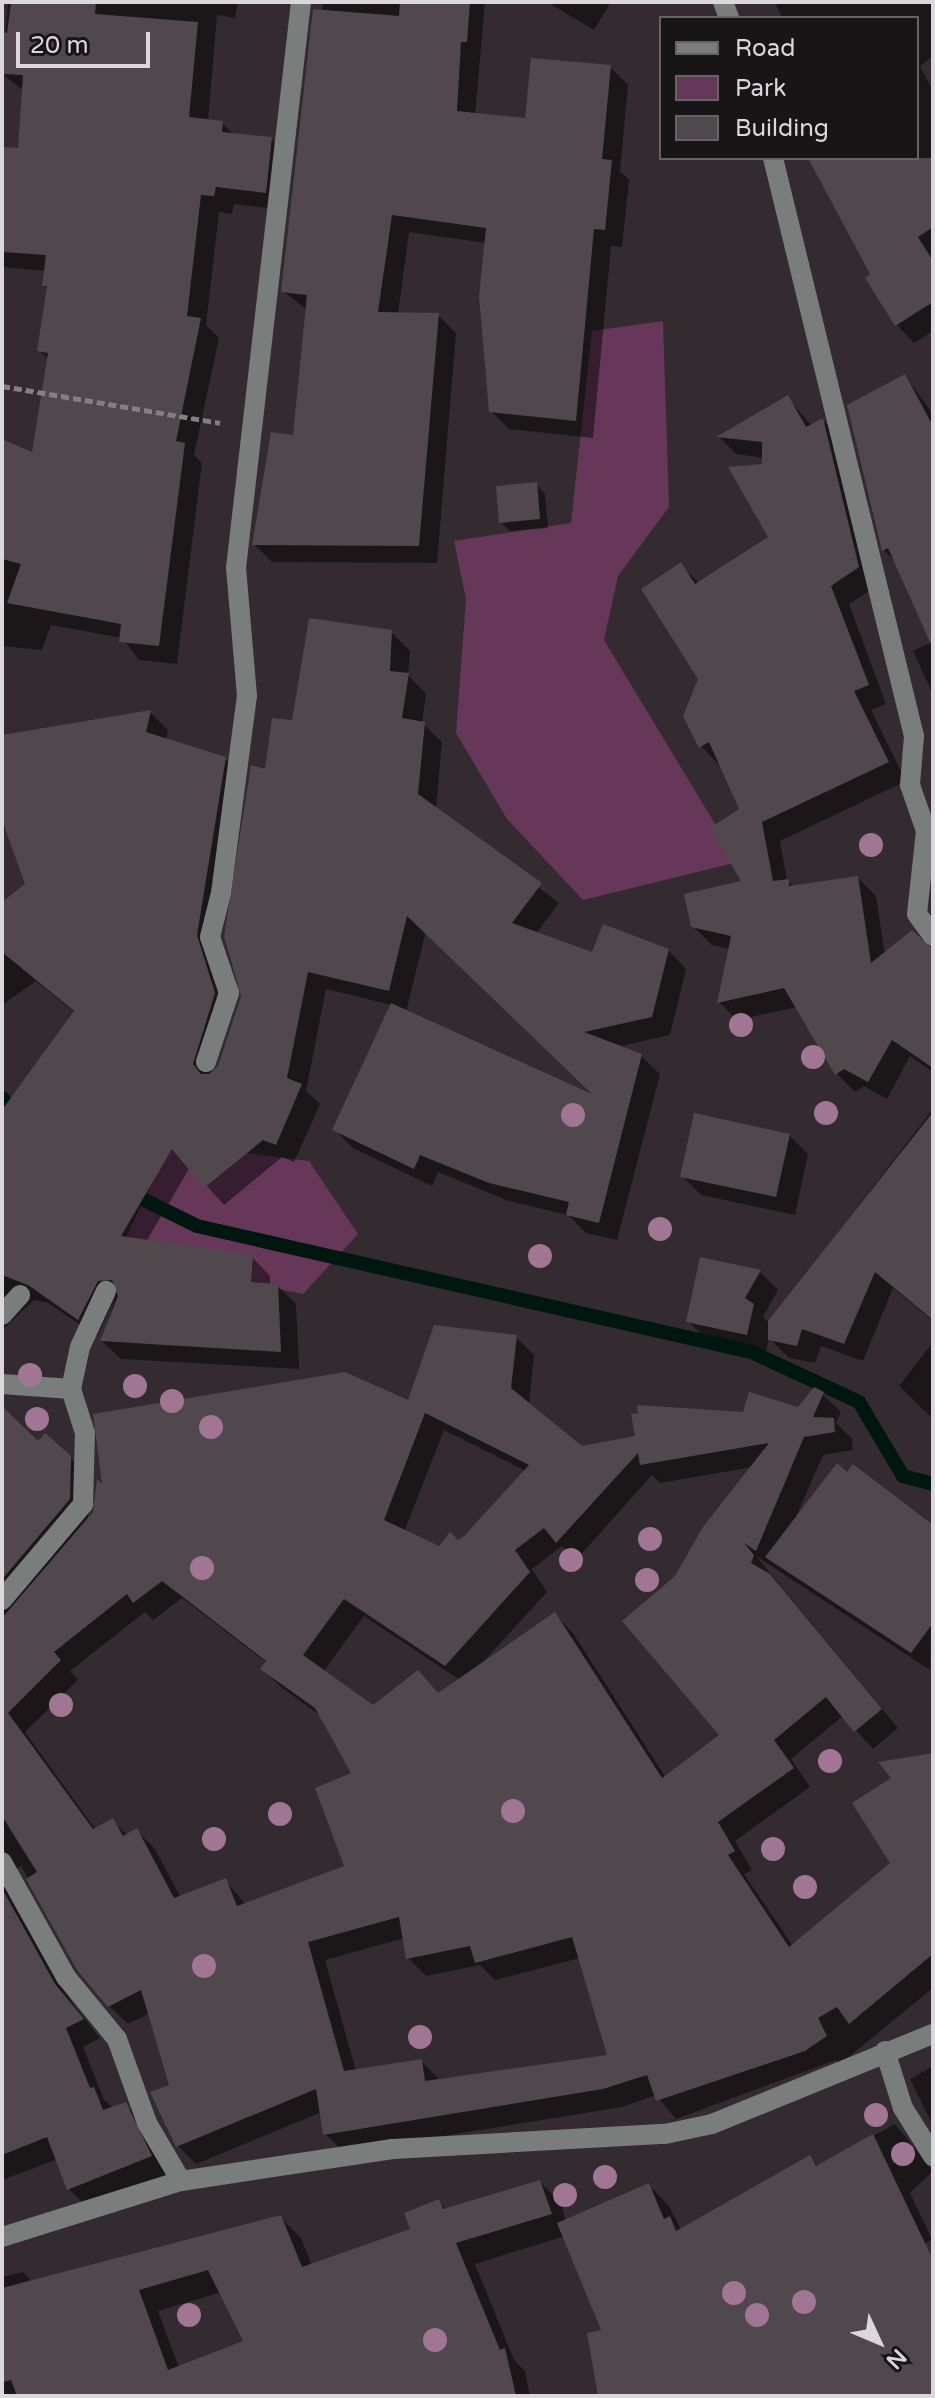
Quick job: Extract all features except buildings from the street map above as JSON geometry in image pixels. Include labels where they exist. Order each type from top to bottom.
[{"type":"street","points":[[206,1062],[229,993],[210,937],[221,893],[247,696],[236,568],[249,427],[301,2]]},
{"type":"street","points":[[773,160],[914,736],[910,785],[926,831],[917,914],[933,936]]},
{"type":"street","points":[[2,1600],[83,1504],[85,1433],[71,1389],[80,1347],[106,1291]]},
{"type":"street","points":[[2,1315],[20,1295]]},
{"type":"street","points":[[2,1384],[71,1389]]},
{"type":"street","points":[[2,1862],[66,1977],[117,2039],[147,2123],[181,2181]]},
{"type":"street","points":[[2,2237],[181,2181],[393,2149],[665,2134],[712,2124],[933,2034]]},
{"type":"street","points":[[885,2051],[903,2108],[933,2156]]},
{"type":"path","points":[[2,386],[249,427]]},
{"type":"green space","points":[[663,321],[669,507],[618,576],[604,640],[738,862],[583,900],[507,819],[456,733],[466,599],[454,541],[571,523],[592,331]]},
{"type":"green space","points":[[176,1133],[224,1150],[309,1161],[358,1234],[303,1294],[117,1256]]},
{"type":"waterway","points":[[2,1098],[20,1118]]},
{"type":"waterway","points":[[126,1191],[197,1226],[751,1352],[859,1402],[903,1476],[933,1484]]}]
